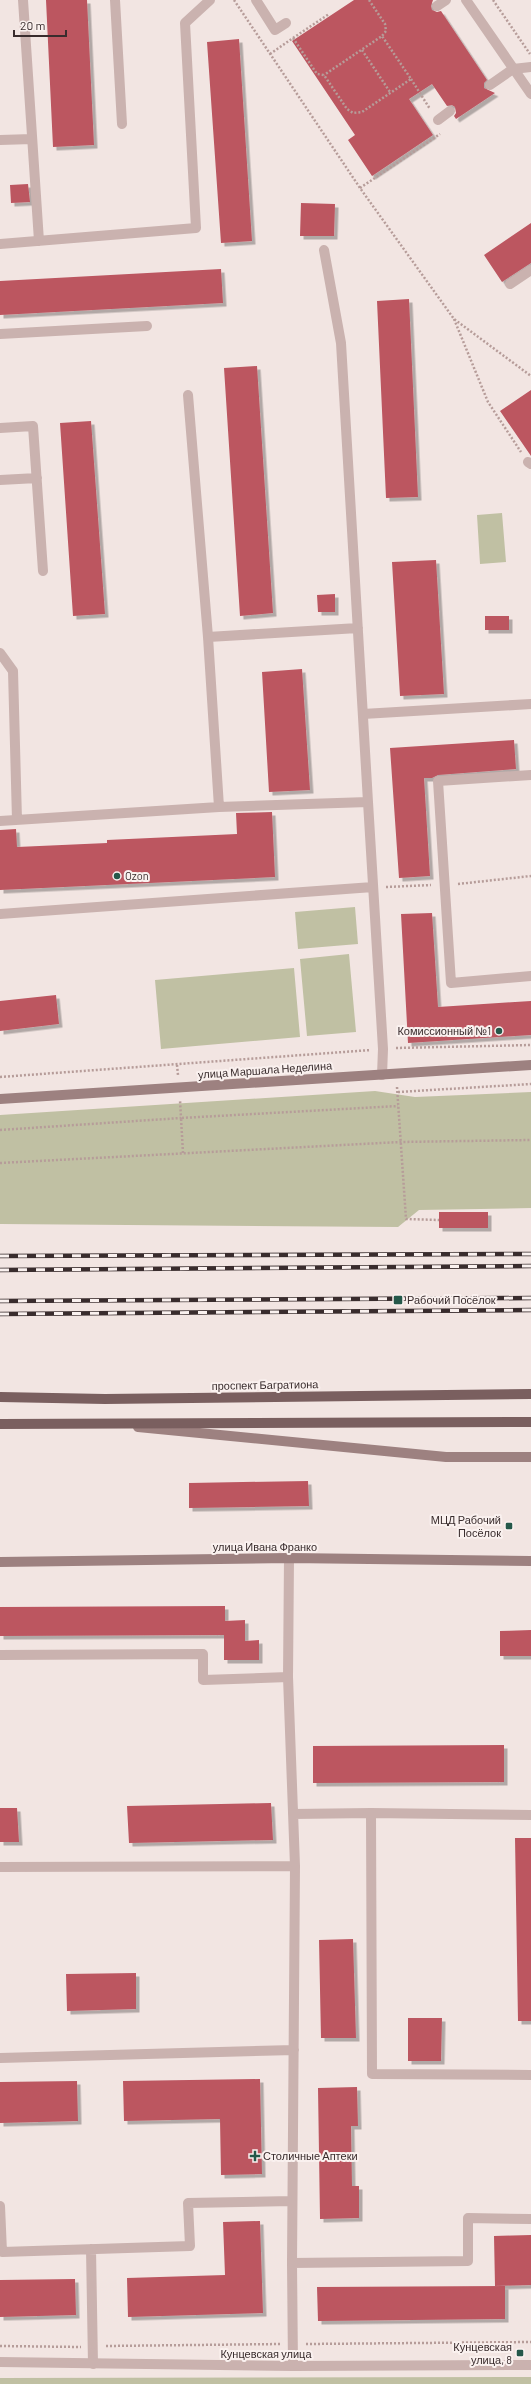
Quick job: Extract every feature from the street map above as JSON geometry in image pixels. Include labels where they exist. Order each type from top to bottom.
[{"type":"main road","name":"проспект Багратиона","points":[[0,1397],[105,1399],[531,1394]]},
{"type":"main road","points":[[0,1424],[406,1424],[531,1422]]},
{"type":"street","points":[[23,0],[38,241]]},
{"type":"street","points":[[114,0],[122,124]]},
{"type":"street","points":[[0,244],[196,228],[185,23],[210,0]]},
{"type":"street","points":[[256,0],[276,30],[286,23]]},
{"type":"street","points":[[466,0],[531,94]]},
{"type":"street","points":[[490,85],[513,69],[531,67]]},
{"type":"street","points":[[438,120],[450,111]]},
{"type":"street","points":[[0,140],[32,139]]},
{"type":"street","points":[[324,250],[341,343],[373,887],[382,1049],[382,1074]]},
{"type":"street","points":[[510,284],[531,270]]},
{"type":"street","points":[[0,334],[147,326]]},
{"type":"street","points":[[188,395],[208,637],[219,807]]},
{"type":"street","points":[[0,428],[33,426],[43,571]]},
{"type":"street","points":[[0,480],[37,478]]},
{"type":"street","points":[[208,637],[358,628]]},
{"type":"street","points":[[0,653],[13,671],[17,820]]},
{"type":"street","points":[[363,714],[531,704]]},
{"type":"street","points":[[531,775],[438,780],[451,983],[531,976]]},
{"type":"street","points":[[0,821],[219,807],[368,802]]},
{"type":"street","points":[[0,914],[373,887]]},
{"type":"street","name":"улица Маршала Неделина","points":[[0,1099],[531,1065]]},
{"type":"street","points":[[104,1424],[446,1457],[531,1457]]},
{"type":"street","points":[[289,1558],[288,1677],[295,1866],[292,2201],[293,2366]]},
{"type":"street","name":"улица Ивана Франко","points":[[0,1562],[289,1558],[531,1562]]},
{"type":"street","points":[[0,1655],[203,1654],[203,1680],[288,1677]]},
{"type":"street","points":[[293,1814],[370,1812],[531,1816]]},
{"type":"street","points":[[370,1812],[372,2074],[531,2075]]},
{"type":"street","points":[[0,1866],[295,1866]]},
{"type":"street","points":[[0,2058],[294,2050]]},
{"type":"street","points":[[0,2206],[2,2252],[190,2246],[188,2202],[292,2201]]},
{"type":"street","points":[[292,2263],[468,2261],[468,2218],[531,2219]]},
{"type":"street","points":[[91,2249],[93,2364]]},
{"type":"street","name":"Кунцевская улица","points":[[0,2362],[293,2366],[531,2365]]},
{"type":"path","points":[[234,0],[360,188],[454,319],[488,402],[529,463]]},
{"type":"path","points":[[293,38],[317,74],[324,75],[382,36],[386,31],[385,24],[369,0]]},
{"type":"path","points":[[493,0],[531,56]]},
{"type":"path","points":[[270,54],[329,14]]},
{"type":"path","points":[[382,36],[419,92]]},
{"type":"path","points":[[362,50],[390,92]]},
{"type":"path","points":[[324,75],[347,109],[353,113],[362,112],[411,79]]},
{"type":"path","points":[[360,188],[443,131]]},
{"type":"path","points":[[454,319],[531,376]]},
{"type":"path","points":[[0,1077],[395,1048],[531,1045]]},
{"type":"path","points":[[395,1048],[406,1219],[439,1220]]},
{"type":"path","points":[[178,1065],[183,1153]]},
{"type":"path","points":[[398,1092],[531,1084]]},
{"type":"path","points":[[0,1130],[398,1106]]},
{"type":"path","points":[[0,1164],[400,1142],[531,1140]]},
{"type":"path","points":[[0,2346],[93,2347],[531,2342]]},
{"type":"green space","points":[[502,513],[506,562],[480,564],[477,515]]},
{"type":"green space","points":[[355,907],[358,944],[298,949],[295,912]]},
{"type":"green space","points":[[349,954],[356,1032],[307,1036],[300,959]]},
{"type":"green space","points":[[294,968],[300,1037],[161,1049],[155,980]]},
{"type":"green space","points":[[375,1091],[415,1097],[531,1092],[531,1208],[419,1210],[398,1227],[0,1224],[0,1115]]},
{"type":"green space","points":[[531,2377],[531,2384],[0,2384],[0,2378]]},
{"type":"building","points":[[46,0],[87,0],[94,145],[53,147]]},
{"type":"building","points":[[354,0],[433,0],[431,6],[432,10],[437,12],[441,11],[487,80],[484,83],[484,88],[495,93],[456,119],[454,116],[456,113],[455,107],[452,105],[447,106],[432,84],[409,99],[433,135],[372,176],[348,140],[355,135],[292,41]]},
{"type":"building","points":[[239,39],[252,241],[221,243],[207,42]]},
{"type":"building","points":[[28,184],[30,202],[11,203],[10,185]]},
{"type":"building","points":[[301,203],[335,204],[334,236],[300,236]]},
{"type":"building","points":[[531,223],[531,263],[502,282],[484,255]]},
{"type":"building","points":[[221,269],[223,303],[0,315],[0,281]]},
{"type":"building","points":[[409,299],[418,497],[386,498],[377,301]]},
{"type":"building","points":[[257,366],[273,613],[240,616],[224,368]]},
{"type":"building","points":[[531,390],[531,456],[500,411]]},
{"type":"building","points":[[91,421],[105,614],[73,616],[60,423]]},
{"type":"building","points":[[436,560],[444,694],[400,696],[392,562]]},
{"type":"building","points":[[335,594],[335,612],[318,612],[317,595]]},
{"type":"building","points":[[485,616],[509,616],[509,630],[485,630]]},
{"type":"building","points":[[302,669],[310,790],[269,792],[262,672]]},
{"type":"building","points":[[514,740],[516,769],[438,775],[432,778],[424,778],[430,876],[399,878],[390,748]]},
{"type":"building","points":[[272,812],[275,877],[0,890],[0,830],[16,829],[17,847],[107,843],[107,840],[237,834],[236,813]]},
{"type":"building","points":[[432,913],[438,1007],[531,1001],[531,1035],[408,1043],[401,914]]},
{"type":"building","points":[[56,995],[59,1024],[0,1031],[0,1001]]},
{"type":"building","points":[[439,1212],[488,1212],[488,1228],[439,1228]]},
{"type":"building","points":[[308,1481],[309,1506],[189,1508],[189,1483]]},
{"type":"building","points":[[225,1606],[225,1621],[245,1620],[245,1641],[259,1640],[259,1660],[224,1660],[224,1635],[0,1636],[0,1607]]},
{"type":"building","points":[[531,1630],[531,1656],[500,1656],[500,1631]]},
{"type":"building","points":[[504,1745],[504,1782],[313,1783],[313,1746]]},
{"type":"building","points":[[271,1803],[273,1840],[129,1843],[127,1806]]},
{"type":"building","points":[[0,1808],[17,1808],[19,1842],[0,1842]]},
{"type":"building","points":[[515,1838],[531,1838],[531,2021],[518,2021]]},
{"type":"building","points":[[353,1939],[356,2038],[321,2038],[319,1940]]},
{"type":"building","points":[[136,1973],[136,2009],[67,2011],[66,1974]]},
{"type":"building","points":[[408,2018],[442,2018],[441,2061],[408,2061]]},
{"type":"building","points":[[260,2079],[262,2174],[221,2175],[220,2119],[124,2121],[123,2081]]},
{"type":"building","points":[[77,2081],[78,2121],[0,2123],[0,2082]]},
{"type":"building","points":[[357,2087],[358,2126],[351,2126],[352,2186],[359,2186],[359,2218],[320,2219],[318,2088]]},
{"type":"building","points":[[260,2221],[263,2313],[128,2317],[127,2278],[225,2275],[223,2222]]},
{"type":"building","points":[[531,2235],[531,2285],[495,2286],[494,2236]]},
{"type":"building","points":[[75,2279],[76,2315],[0,2317],[0,2280]]},
{"type":"building","points":[[505,2286],[505,2319],[318,2321],[317,2287]]},
{"type":"railway","points":[[0,1256],[531,1254]]},
{"type":"railway","points":[[0,1270],[531,1266]]},
{"type":"railway","points":[[0,1301],[531,1298]]},
{"type":"railway","points":[[0,1314],[531,1310]]},
{"type":"place","name":"Ozon","points":[[117,876]]},
{"type":"place","name":"Комиссионный №1","points":[[499,1031]]},
{"type":"place","name":"Рабочий Посёлок","points":[[398,1300]]},
{"type":"place","name":"МЦД Рабочий Посёлок","points":[[509,1526]]},
{"type":"place","name":"Столичные Аптеки","points":[[255,2156]]},
{"type":"place","name":"Кунцевская улица, 8","points":[[520,2353]]}]
